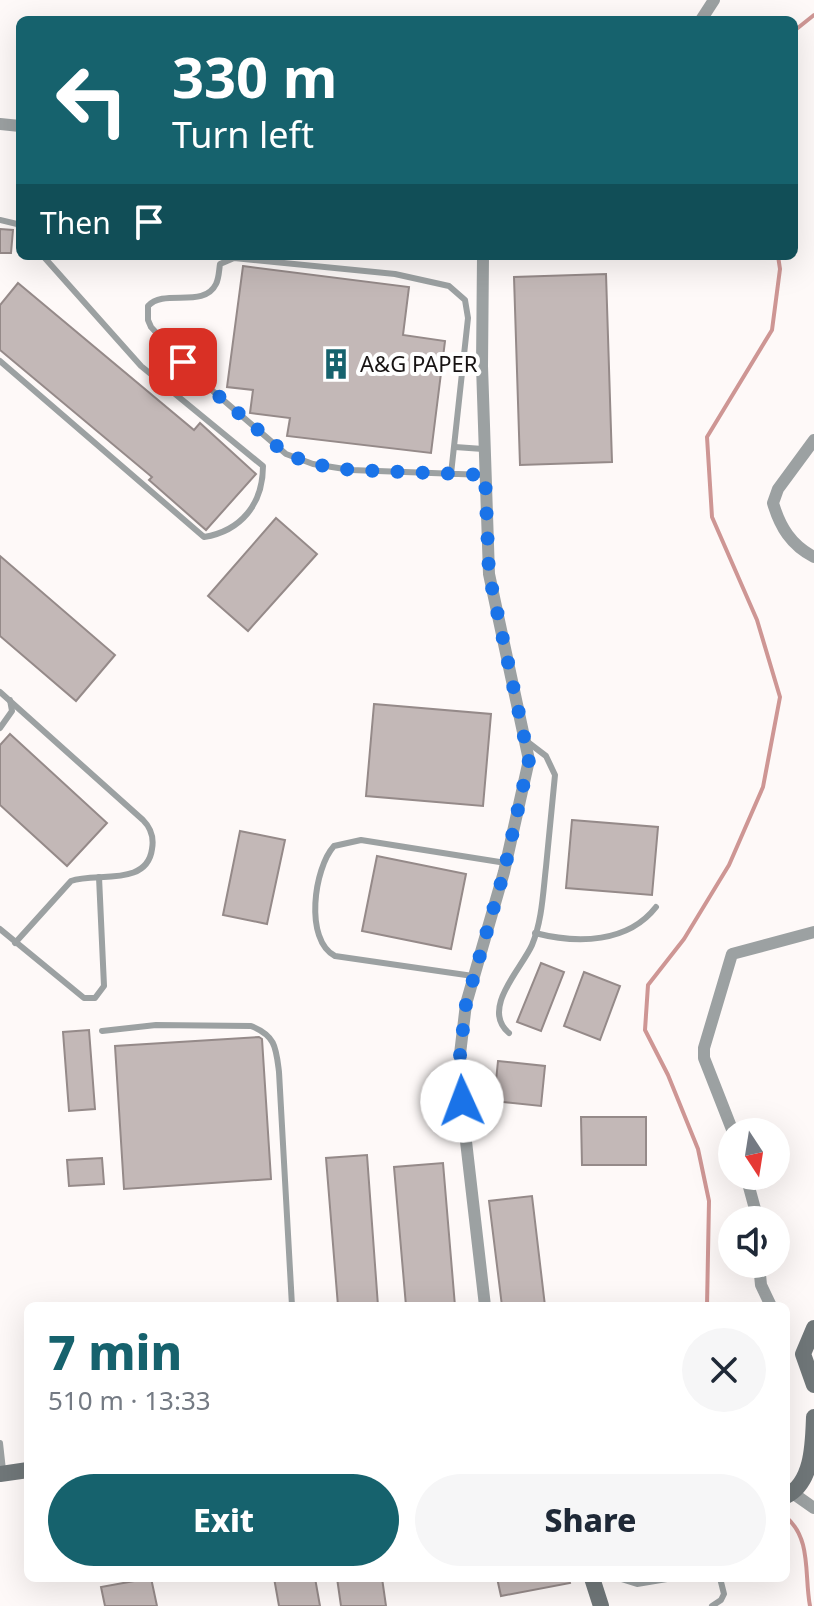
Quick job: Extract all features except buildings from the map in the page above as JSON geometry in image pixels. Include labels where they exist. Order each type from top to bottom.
[{"type":"main road","points":[[814,1328],[803,1354],[814,1385]]},
{"type":"main road","points":[[790,1490],[806,1474],[813,1445],[814,1417]]},
{"type":"main road","points":[[1,1474],[24,1471]]},
{"type":"main road","points":[[593,1582],[601,1606]]},
{"type":"street","points":[[483,260],[483,449],[489,574],[529,760],[506,863],[466,1004],[460,1054],[464,1124],[485,1302]]},
{"type":"street","points":[[814,440],[778,489],[773,503],[786,533],[798,547],[814,557]]},
{"type":"street","points":[[728,1118],[704,1058],[704,1048],[732,954],[814,932]]},
{"type":"street","points":[[760,1278],[769,1302]]},
{"type":"street","points":[[790,1493],[814,1508]]},
{"type":"lane","points":[[0,361],[204,537],[233,527],[255,505],[262,486],[263,466],[141,366],[47,260]]},
{"type":"lane","points":[[229,260],[220,264],[216,286],[207,293],[156,300],[148,306],[148,320],[200,380],[286,454],[313,464],[351,470],[485,475]]},
{"type":"lane","points":[[254,260],[395,274],[449,286],[465,300],[468,318],[451,474]]},
{"type":"lane","points":[[455,447],[483,449]]},
{"type":"lane","points":[[0,692],[147,823],[153,839],[151,857],[146,864],[129,874],[71,881],[15,943]]},
{"type":"lane","points":[[0,728],[12,711],[10,700]]},
{"type":"lane","points":[[509,1033],[501,1020],[501,1001],[532,947],[543,895],[555,775],[546,756],[525,740]]},
{"type":"lane","points":[[474,976],[335,956],[325,951],[316,926],[322,863],[334,846],[361,840],[506,863]]},
{"type":"lane","points":[[0,929],[84,998],[95,998],[104,986],[99,877]]},
{"type":"lane","points":[[535,933],[557,939],[625,933],[645,921],[656,907]]},
{"type":"lane","points":[[102,1031],[156,1025],[251,1026],[264,1031],[272,1039],[279,1072],[292,1302]]},
{"type":"lane","points":[[0,1443],[1,1474]]},
{"type":"lane","points":[[712,1606],[724,1594],[721,1582]]},
{"type":"waterway","points":[[798,28],[814,15]]},
{"type":"waterway","points":[[707,1302],[709,1201],[698,1149],[668,1075],[645,1030],[648,985],[684,939],[729,865],[763,787],[780,697],[757,620],[712,517],[707,437],[772,330],[779,260]]},
{"type":"waterway","points":[[790,1522],[800,1536],[806,1558],[810,1606]]},
{"type":"place","name":"A&G PAPER","points":[[336,364]]},
{"type":"route","points":[[183,362],[286,454],[313,464],[351,470],[485,475],[489,574],[529,760],[504,872],[466,1004],[460,1054],[462,1101]]}]
